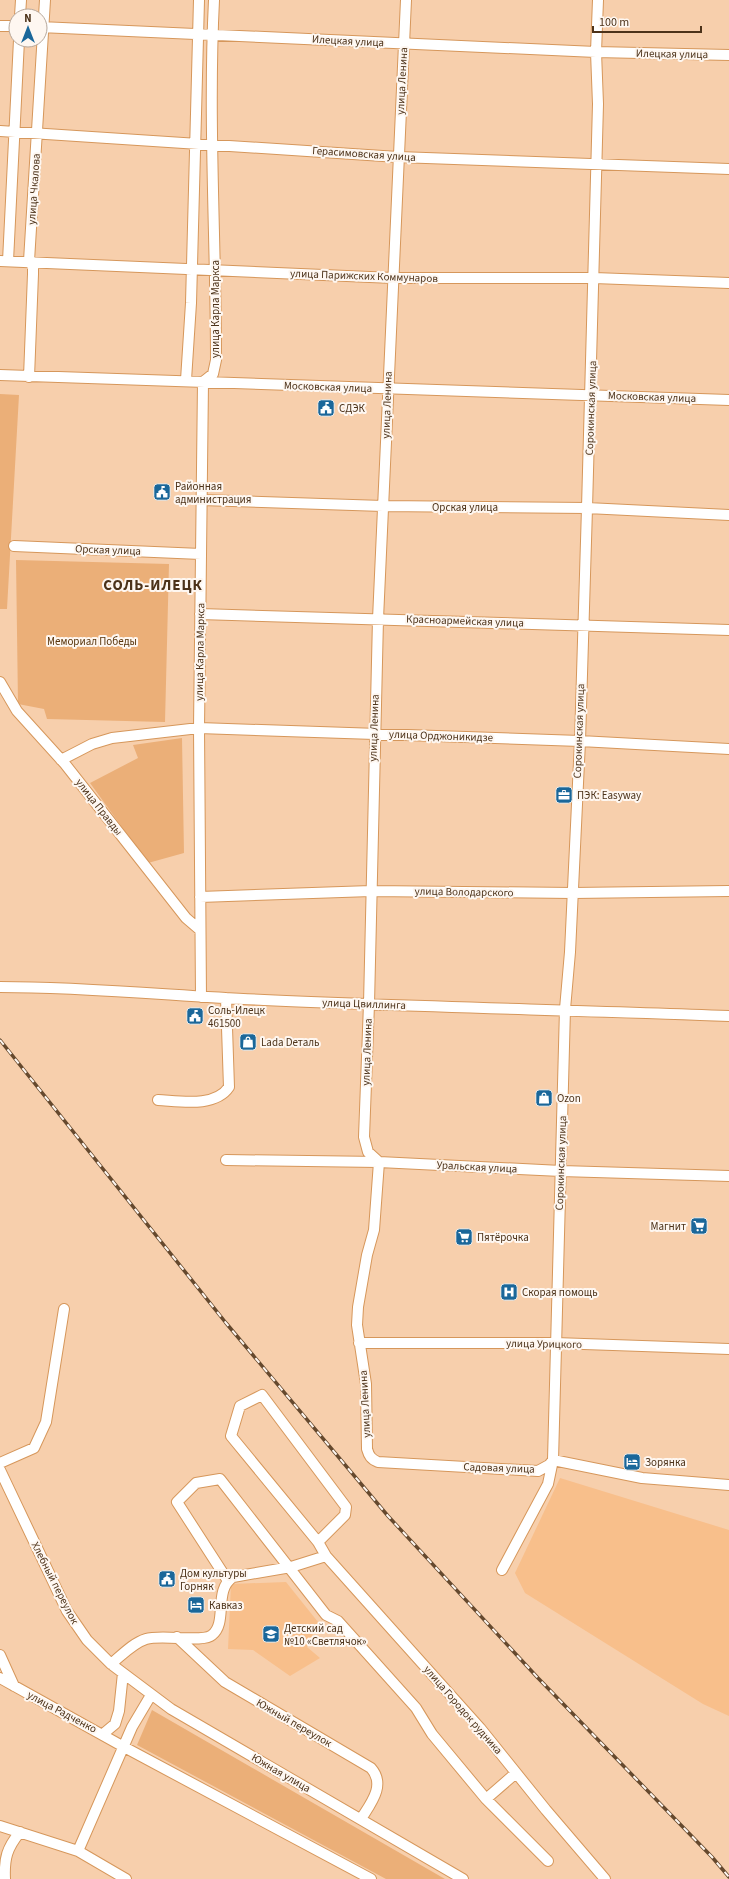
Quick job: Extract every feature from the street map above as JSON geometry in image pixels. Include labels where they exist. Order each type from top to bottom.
[{"type":"street","name":"улица Карла Маркса","points":[[186,380],[191,303],[199,0]]},
{"type":"street","name":"улица Карла Маркса","points":[[201,997],[199,728],[203,382],[213,374],[216,360],[216,271],[212,144],[212,35],[214,0]]},
{"type":"street","name":"улица Ленина","points":[[367,1449],[366,1384],[357,1325],[358,1307],[367,1255],[374,1230],[379,1162],[368,1152],[364,1137],[369,1004],[374,734],[378,619],[387,389],[406,0]]},
{"type":"street","name":"Сорокинская улица","points":[[502,1570],[548,1484],[553,1460],[565,1009],[573,893],[580,741],[591,395],[598,104],[596,52],[598,0]]},
{"type":"street","name":"Илецкая улица","points":[[48,27],[596,52],[729,55]]},
{"type":"street","name":"улица Чкалова","points":[[4,261],[19,48]]},
{"type":"street","name":"улица Чкалова","points":[[29,377],[33,267],[29,261],[41,48]]},
{"type":"street","name":"Герасимовская улица","points":[[0,131],[398,157],[729,169]]},
{"type":"street","name":"улица Парижских Коммунаров","points":[[4,261],[393,278],[594,278],[729,283]]},
{"type":"street","name":"Московская улица","points":[[0,375],[29,377],[186,380],[203,382],[387,389],[729,400]]},
{"type":"street","name":"Орская улица","points":[[201,500],[383,506],[587,508],[729,515]]},
{"type":"street","name":"Орская улица","points":[[14,546],[201,554]]},
{"type":"street","name":"Красноармейская улица","points":[[200,614],[583,624],[729,630]]},
{"type":"street","name":"улица Правды","points":[[0,682],[17,711],[61,760],[186,918],[200,930]]},
{"type":"street","name":"улица Орджоникидзе","points":[[61,760],[92,744],[112,738],[199,728],[580,741],[729,749]]},
{"type":"street","name":"улица Володарского","points":[[200,897],[371,891],[573,893],[729,891]]},
{"type":"street","name":"улица Цвиллинга","points":[[0,987],[107,990],[201,997],[369,1004],[565,1009],[729,1016]]},
{"type":"street","points":[[158,1100],[198,1101],[212,1099],[225,1093],[229,1088],[226,998]]},
{"type":"street","name":"Уральская улица","points":[[226,1160],[379,1162],[561,1171],[729,1176]]},
{"type":"street","points":[[0,1463],[34,1448],[46,1422],[64,1309]]},
{"type":"street","name":"улица Урицкого","points":[[360,1343],[555,1343],[729,1349]]},
{"type":"street","name":"улица Городок рудника","points":[[318,1542],[344,1515],[346,1507],[262,1395],[240,1406],[232,1436],[318,1542],[326,1556],[480,1728],[546,1810],[605,1879]]},
{"type":"street","name":"Садовая улица","points":[[367,1449],[368,1455],[378,1462],[538,1471],[549,1465],[553,1460]]},
{"type":"street","points":[[553,1460],[642,1478],[729,1485]]},
{"type":"street","name":"Хлебный переулок","points":[[0,1470],[67,1611],[87,1640],[111,1664],[151,1695]]},
{"type":"street","points":[[228,1581],[177,1502],[196,1483],[220,1479],[291,1567],[326,1614],[338,1621],[416,1708],[432,1734],[486,1799],[507,1818],[548,1861]]},
{"type":"street","points":[[111,1664],[135,1644],[145,1639],[157,1637],[202,1639],[212,1636],[216,1632],[222,1593],[228,1581],[240,1574],[291,1567],[326,1556]]},
{"type":"street","name":"Южный переулок","points":[[177,1637],[224,1682],[371,1768],[375,1773],[377,1780],[377,1792],[361,1819]]},
{"type":"street","points":[[0,1656],[14,1686]]},
{"type":"street","points":[[103,1734],[115,1724],[117,1719],[123,1673]]},
{"type":"street","name":"улица Радченко","points":[[0,1678],[124,1747]]},
{"type":"street","points":[[78,1851],[132,1727],[151,1695]]},
{"type":"street","name":"Южная улица","points":[[151,1695],[171,1709],[463,1879]]},
{"type":"street","points":[[117,1719],[132,1727]]},
{"type":"street","points":[[124,1747],[371,1879]]},
{"type":"street","points":[[486,1799],[516,1773]]},
{"type":"street","points":[[0,1826],[78,1851],[126,1879]]},
{"type":"street","points":[[5,1879],[4,1860],[11,1843],[20,1832]]},
{"type":"shaded area","points":[[560,1478],[729,1530],[729,1716],[703,1704],[525,1593],[515,1573]]},
{"type":"shaded area","name":"Детский сад №10 «Светлячок»","points":[[286,1582],[318,1622],[307,1647],[320,1658],[290,1676],[253,1650],[228,1649],[231,1584]]},
{"type":"green space","points":[[0,394],[19,395],[7,609],[0,609]]},
{"type":"green space","name":"Мемориал Победы","points":[[16,560],[169,564],[165,722],[47,719],[44,709],[18,704]]},
{"type":"green space","points":[[182,738],[184,853],[148,863],[90,783],[138,758],[133,745]]},
{"type":"green space","points":[[152,1710],[445,1879],[386,1879],[137,1745]]},
{"type":"railway","points":[[0,1040],[226,1323],[388,1516],[538,1678],[712,1857],[729,1877]]},
{"type":"place","name":"СДЭК","points":[[326,408]]},
{"type":"place","name":"Районная администрация","points":[[162,492]]},
{"type":"place","name":"ПЭК: Easyway","points":[[564,795]]},
{"type":"place","name":"Соль-Илецк 461500","points":[[195,1016]]},
{"type":"place","name":"Lada Dеталь","points":[[248,1042]]},
{"type":"place","name":"Ozon","points":[[544,1098]]},
{"type":"place","name":"Магнит","points":[[699,1226]]},
{"type":"place","name":"Пятёрочка","points":[[464,1237]]},
{"type":"place","name":"Скорая помощь","points":[[509,1292]]},
{"type":"place","name":"Зорянка","points":[[632,1462]]},
{"type":"place","name":"Дом культуры Горняк","points":[[167,1579]]},
{"type":"place","name":"Кавказ","points":[[196,1605]]},
{"type":"place","name":"Детский сад №10 «Светлячок»","points":[[271,1634]]},
{"type":"district","name":"СОЛЬ-ИЛЕЦК","points":[[153,585]]}]
